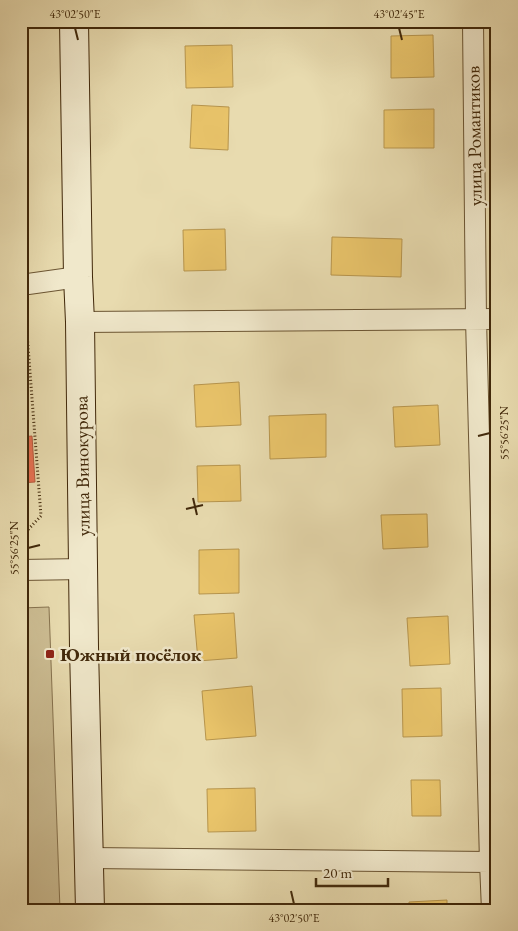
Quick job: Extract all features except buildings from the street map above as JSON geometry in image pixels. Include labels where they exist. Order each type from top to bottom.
[{"type":"main road","name":"улица Винокурова","points":[[74,21],[90,910]]},
{"type":"street","name":"улица Романтиков","points":[[473,21],[476,320],[493,860],[492,910]]},
{"type":"street","points":[[22,284],[78,277]]},
{"type":"street","points":[[80,322],[497,319]]},
{"type":"street","points":[[21,570],[83,569]]},
{"type":"street","points":[[90,858],[493,860]]},
{"type":"path","points":[[21,537],[41,516],[22,284]]},
{"type":"shaded area","points":[[49,607],[60,910],[21,910],[21,608]]},
{"type":"place","name":"Южный посёлок","points":[[50,654]]}]
